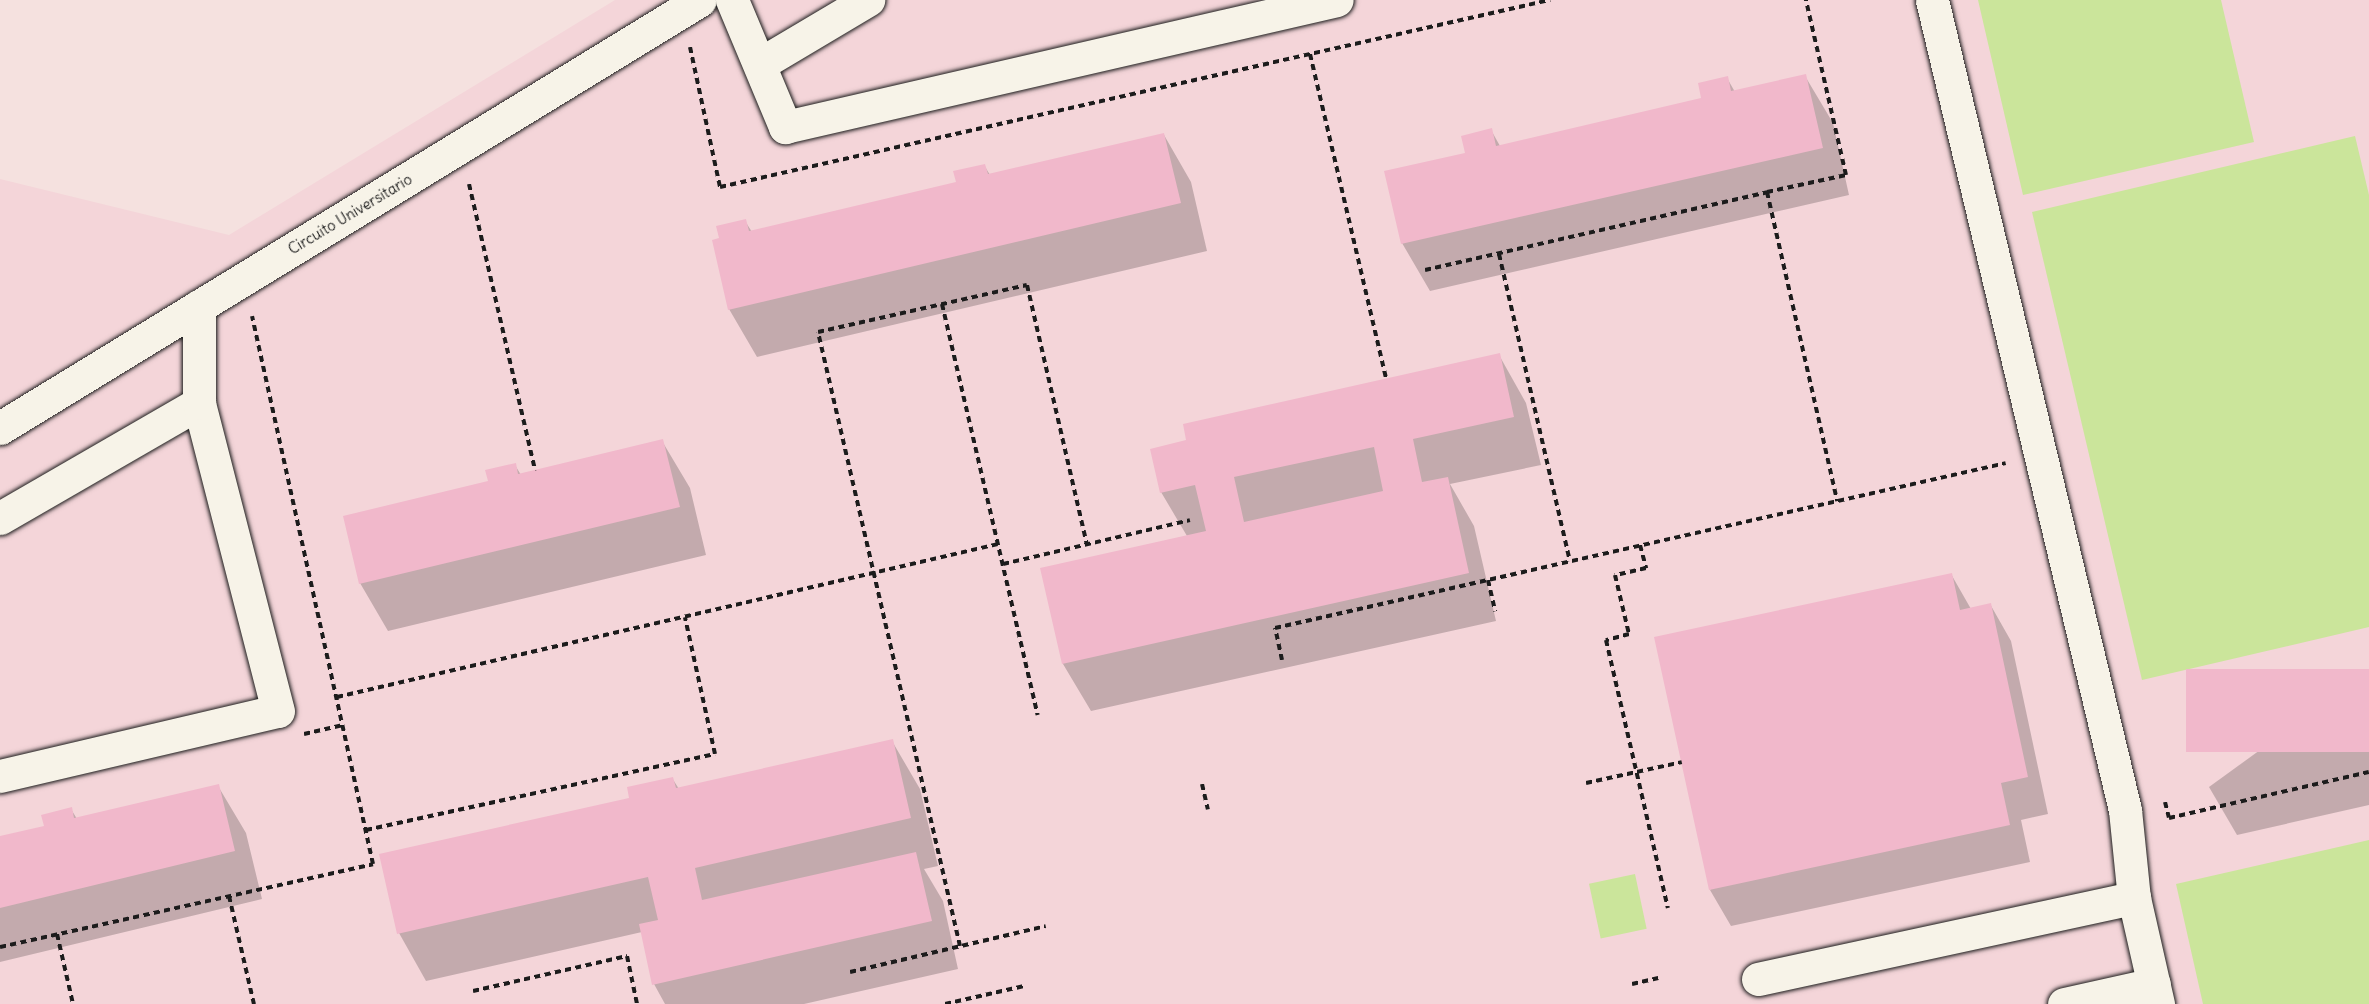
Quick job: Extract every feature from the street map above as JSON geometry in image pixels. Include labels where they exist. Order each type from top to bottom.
[{"type":"street","name":"Circuito Universitario","points":[[0,428],[700,0]]},
{"type":"street","points":[[732,0],[785,127],[1337,0]]},
{"type":"street","points":[[760,64],[868,0]]},
{"type":"street","points":[[1932,0],[2125,810],[2134,898],[2156,994],[2064,1004]]},
{"type":"street","points":[[0,776],[278,711],[199,403],[199,306]]},
{"type":"street","points":[[0,518],[199,403]]},
{"type":"street","points":[[1758,979],[2134,898]]},
{"type":"path","points":[[689,46],[720,188],[1550,0]]},
{"type":"path","points":[[1425,270],[1846,175],[1806,0]]},
{"type":"path","points":[[1310,54],[1386,379]]},
{"type":"path","points":[[469,183],[535,470]]},
{"type":"path","points":[[1767,192],[1837,501]]},
{"type":"path","points":[[1499,254],[1570,561]]},
{"type":"path","points":[[960,946],[818,332],[1027,285],[1087,544]]},
{"type":"path","points":[[942,304],[1038,715]]},
{"type":"path","points":[[1282,660],[1275,628],[2016,460]]},
{"type":"path","points":[[1003,564],[1190,520]]},
{"type":"path","points":[[337,697],[998,544]]},
{"type":"path","points":[[1640,545],[1646,568],[1615,575],[1629,634],[1606,640],[1668,909]]},
{"type":"path","points":[[1488,580],[1495,611]]},
{"type":"path","points":[[366,830],[715,754],[685,616]]},
{"type":"path","points":[[1586,783],[1682,762]]},
{"type":"path","points":[[2165,802],[2169,818],[2369,772]]},
{"type":"path","points":[[1202,784],[1208,809]]},
{"type":"path","points":[[229,896],[254,1004]]},
{"type":"path","points":[[850,972],[1046,927]]},
{"type":"path","points":[[57,934],[73,1004]]},
{"type":"path","points":[[473,991],[627,956],[638,1004]]},
{"type":"path","points":[[1632,984],[1658,978]]},
{"type":"path","points":[[945,1004],[1024,986]]},
{"type":"shaded area","points":[[615,0],[2369,0],[2369,1004],[0,1004],[0,179],[229,235]]},
{"type":"green space","points":[[1978,0],[2221,0],[2254,142],[2023,195]]},
{"type":"green space","points":[[2355,136],[2369,195],[2369,627],[2142,680],[2032,212]]},
{"type":"green space","points":[[2369,840],[2369,1004],[2203,1004],[2176,884]]},
{"type":"green space","points":[[1635,874],[1647,929],[1601,939],[1589,884]]},
{"type":"building","points":[[1806,74],[1823,148],[1401,244],[1384,171],[1465,153],[1461,136],[1492,128],[1496,146],[1701,98],[1698,83],[1728,76],[1731,91]]},
{"type":"building","points":[[1164,133],[1181,203],[728,310],[712,240],[719,238],[716,226],[746,219],[749,231],[956,182],[953,171],[985,164],[988,174]]},
{"type":"building","points":[[1500,353],[1514,417],[1413,439],[1422,482],[1448,477],[1469,573],[1062,664],[1040,568],[1206,531],[1195,485],[1160,493],[1150,449],[1186,440],[1183,424]],"holes":[[[1374,447],[1383,491],[1244,522],[1234,477]]]},
{"type":"building","points":[[663,439],[680,507],[359,584],[343,516],[488,481],[485,470],[516,463],[518,474]]},
{"type":"building","points":[[1952,573],[1960,610],[1991,603],[2028,777],[2001,783],[2010,825],[1709,890],[1654,637]]},
{"type":"building","points":[[2186,669],[2369,669],[2369,752],[2186,752]]},
{"type":"building","points":[[893,739],[911,818],[695,868],[702,900],[916,852],[932,921],[652,985],[639,924],[658,920],[648,877],[397,934],[379,854],[629,798],[627,787],[673,777],[676,788]]},
{"type":"building","points":[[219,784],[235,851],[0,908],[0,836],[44,826],[41,815],[72,807],[74,818]]}]
